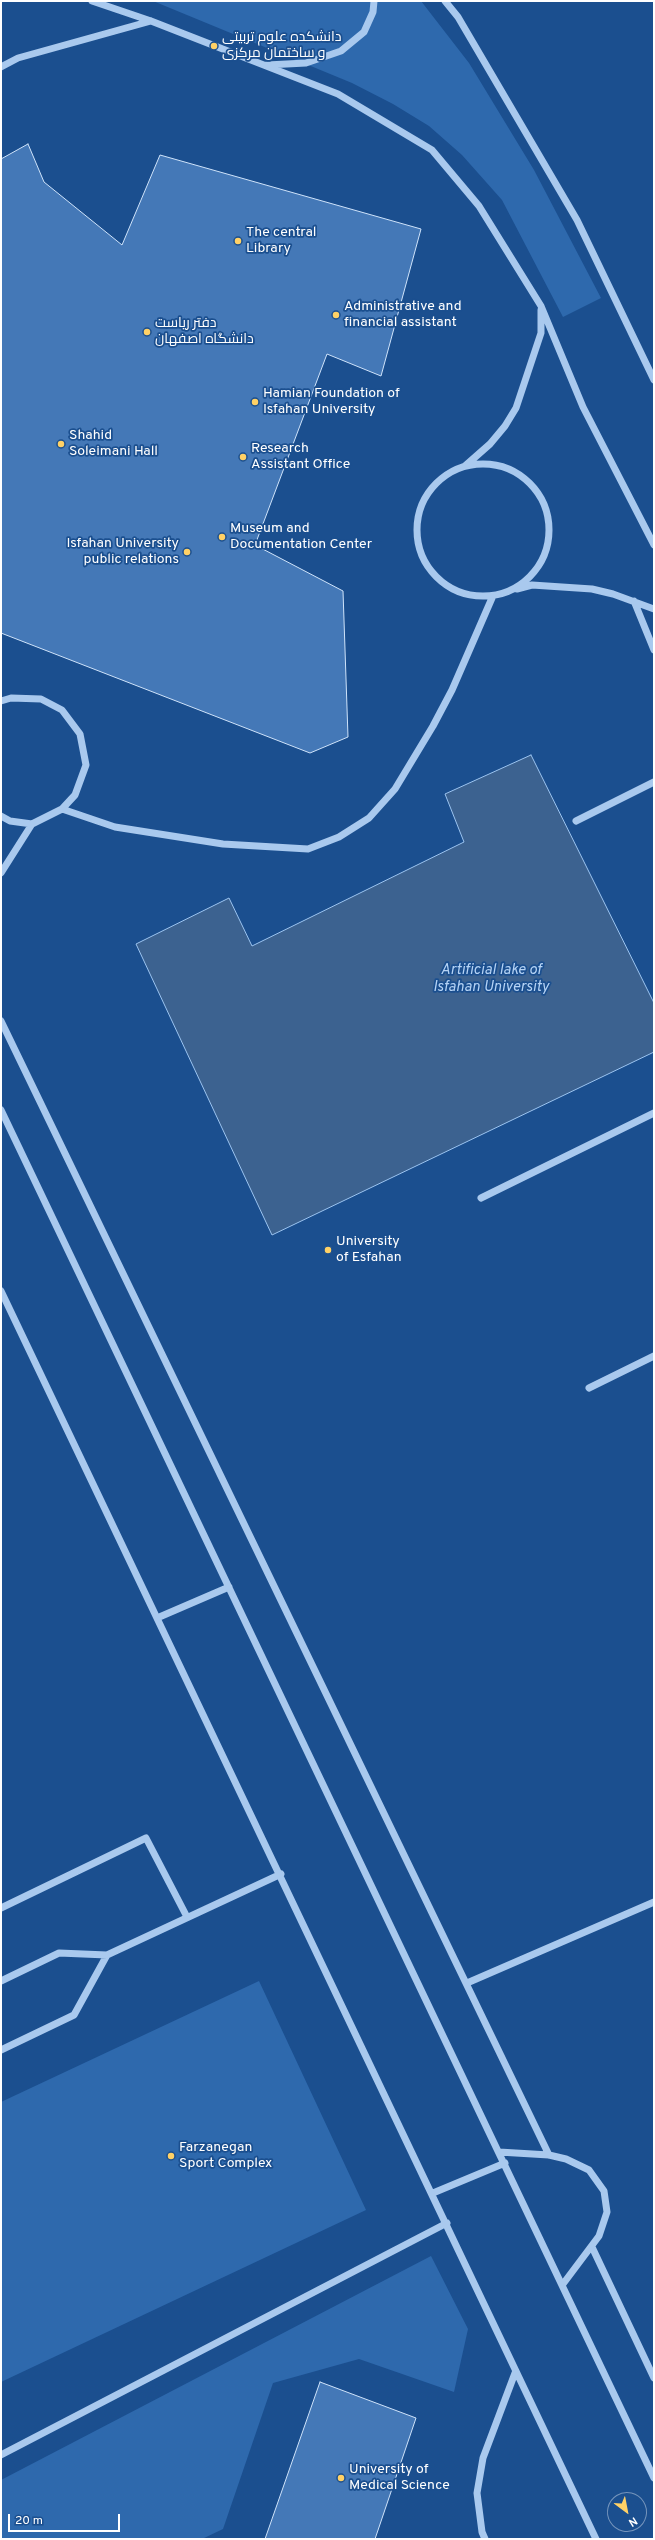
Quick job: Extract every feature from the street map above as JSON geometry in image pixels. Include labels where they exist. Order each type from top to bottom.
[{"type":"street","points":[[92,1],[150,21],[338,94],[432,150],[479,206],[541,306],[583,407],[654,545]]},
{"type":"street","points":[[262,65],[306,63],[341,51],[364,32],[373,12],[374,1]]},
{"type":"street","points":[[445,1],[458,17],[577,220],[654,380]]},
{"type":"street","points":[[1,67],[18,58],[150,21]]},
{"type":"street","points":[[541,306],[541,333],[516,408],[505,426],[490,444],[465,466],[446,475],[428,492],[420,509],[416,532],[419,549],[430,570],[445,584],[463,594],[492,598],[532,585],[570,586],[613,594],[654,609]]},
{"type":"street","points":[[465,466],[488,463],[520,474],[539,492],[548,513],[550,537],[545,556],[530,577],[509,592]]},
{"type":"street","points":[[62,809],[115,827],[223,844],[308,849],[340,837],[368,818],[395,789],[402,778],[452,690],[492,598]]},
{"type":"street","points":[[634,601],[654,650]]},
{"type":"street","points":[[1,698],[41,699],[62,710],[80,734],[86,765],[75,795],[62,809],[32,824],[1,873]]},
{"type":"street","points":[[1,701],[11,698]]},
{"type":"street","points":[[576,821],[654,782]]},
{"type":"street","points":[[1,816],[10,821],[32,824]]},
{"type":"street","points":[[1,1021],[549,2155]]},
{"type":"street","points":[[1,1110],[563,2284],[654,2478]]},
{"type":"street","points":[[480,1198],[654,1113]]},
{"type":"street","points":[[1,1291],[281,1874],[433,2193],[515,2373],[596,2539]]},
{"type":"street","points":[[589,1388],[654,1356]]},
{"type":"street","points":[[157,1618],[229,1587]]},
{"type":"street","points":[[1,1908],[146,1838],[187,1917]]},
{"type":"street","points":[[1,1981],[59,1953],[107,1955],[281,1874]]},
{"type":"street","points":[[466,1983],[654,1902]]},
{"type":"street","points":[[1,2050],[74,2015],[107,1955]]},
{"type":"street","points":[[499,2152],[549,2155],[566,2160],[589,2170],[604,2190],[606,2212],[599,2236],[563,2284]]},
{"type":"street","points":[[433,2193],[505,2163]]},
{"type":"street","points":[[1,2455],[447,2223]]},
{"type":"street","points":[[592,2247],[654,2378]]},
{"type":"street","points":[[486,2539],[482,2532],[477,2493],[483,2458],[515,2373]]},
{"type":"shaded area","points":[[153,1],[421,1],[469,63],[534,170],[601,298],[563,317],[502,200],[462,155],[429,126],[393,104],[352,83]]},
{"type":"shaded area","name":"Farzanegan Sport Complex","points":[[259,1981],[366,2210],[1,2382],[1,2102]]},
{"type":"shaded area","points":[[431,2256],[468,2329],[454,2392],[359,2359],[273,2383],[223,2529],[202,2539],[1,2539],[1,2480]]},
{"type":"water","name":"Artificial lake of Isfahan University","points":[[531,755],[654,1003],[654,1052],[272,1235],[136,944],[229,898],[252,946],[464,842],[445,794]]},
{"type":"building","points":[[28,144],[44,182],[122,245],[160,155],[421,229],[381,376],[327,354],[255,545],[343,591],[348,737],[310,753],[1,633],[1,159]]},
{"type":"building","name":"University of Medical Science","points":[[320,2382],[416,2418],[375,2539],[265,2539]]},
{"type":"place","name":"دانشکده علوم تربیتی و ساختمان مرکزی","points":[[214,46]]},
{"type":"place","name":"The central Library","points":[[238,241]]},
{"type":"place","name":"Administrative and financial assistant","points":[[336,315]]},
{"type":"place","name":"دفتر ریاست دانشگاه اصفهان","points":[[147,332]]},
{"type":"place","name":"Hamian Foundation of Isfahan University","points":[[255,402]]},
{"type":"place","name":"Shahid Soleimani Hall","points":[[61,444]]},
{"type":"place","name":"Research Assistant Office","points":[[243,457]]},
{"type":"place","name":"Museum and Documentation Center","points":[[222,537]]},
{"type":"place","name":"Isfahan University public relations","points":[[187,552]]},
{"type":"place","name":"University of Esfahan","points":[[328,1250]]},
{"type":"place","name":"Farzanegan Sport Complex","points":[[171,2156]]},
{"type":"place","name":"University of Medical Science","points":[[341,2478]]}]
